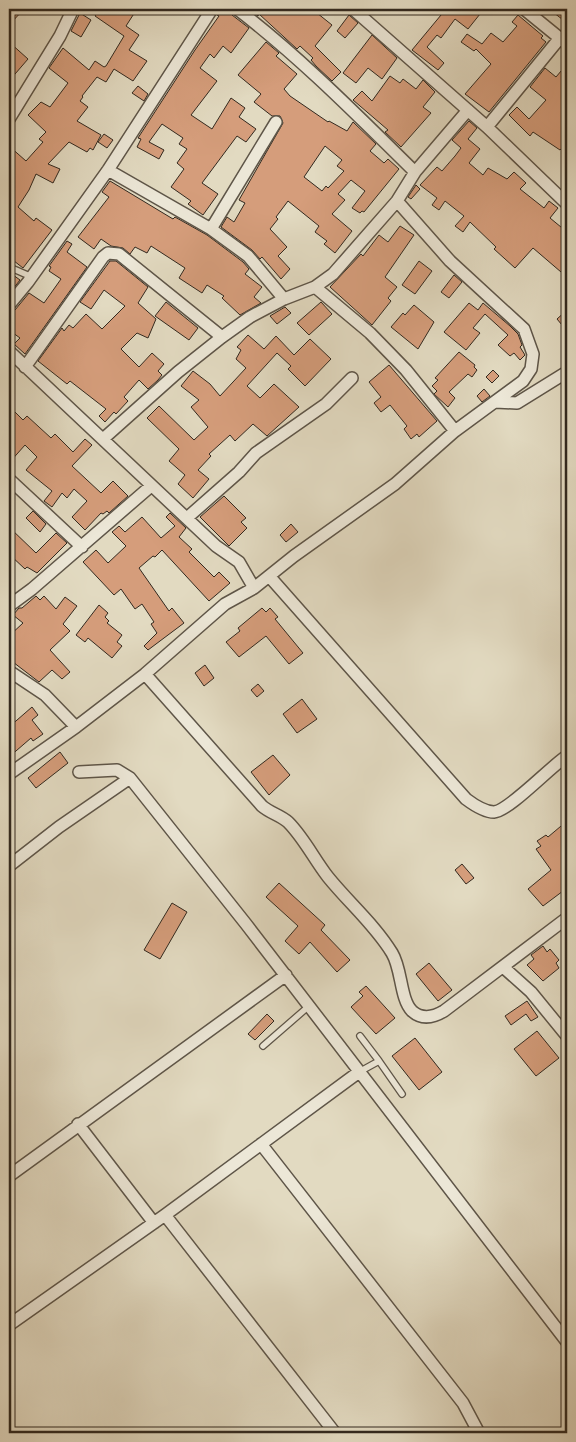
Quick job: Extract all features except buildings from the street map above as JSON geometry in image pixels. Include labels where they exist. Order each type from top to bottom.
[{"type":"street","points":[[9,119],[60,36],[73,9]]},
{"type":"street","points":[[9,305],[32,277],[108,170],[212,9]]},
{"type":"street","points":[[237,9],[257,24],[349,107],[415,172]]},
{"type":"street","points":[[353,9],[487,127],[567,204]]},
{"type":"street","points":[[487,127],[563,41],[529,11]]},
{"type":"street","points":[[104,439],[178,372],[222,337],[250,317],[315,287],[333,274],[397,201],[415,172],[468,110]]},
{"type":"street","points":[[211,229],[276,122]]},
{"type":"street","points":[[108,170],[211,229],[248,256],[284,300]]},
{"type":"street","points":[[9,774],[76,727],[144,674],[225,604],[254,588],[294,556],[395,484],[454,431],[523,381],[531,369],[533,354],[524,329],[450,261],[397,201]]},
{"type":"street","points":[[25,367],[103,257],[108,253],[119,254],[222,337]]},
{"type":"street","points":[[315,287],[370,334],[406,370],[454,431]]},
{"type":"street","points":[[9,352],[216,546],[239,562],[254,588]]},
{"type":"street","points":[[495,402],[517,403],[567,372]]},
{"type":"street","points":[[188,518],[239,472],[256,453],[326,404],[352,378]]},
{"type":"street","points":[[9,479],[82,547]]},
{"type":"street","points":[[9,606],[82,547],[151,486]]},
{"type":"street","points":[[269,576],[460,792],[476,807],[494,812],[506,808],[553,765],[567,756]]},
{"type":"street","points":[[9,671],[45,696],[76,727]]},
{"type":"street","points":[[144,674],[262,806],[281,817],[299,834],[316,862],[344,897],[376,931],[395,959],[411,1010],[427,1017],[438,1014],[567,918]]},
{"type":"street","points":[[79,772],[117,770],[130,778],[286,975],[567,1342]]},
{"type":"street","points":[[9,866],[58,828],[130,778]]},
{"type":"street","points":[[503,967],[531,992],[567,1036]]},
{"type":"street","points":[[9,1176],[78,1124],[286,975]]},
{"type":"street","points":[[9,1325],[154,1223],[359,1072]]},
{"type":"street","points":[[78,1124],[154,1223]]},
{"type":"street","points":[[262,1144],[463,1403],[479,1433]]},
{"type":"street","points":[[165,1215],[335,1433]]},
{"type":"lane","points":[[9,267],[32,277]]},
{"type":"lane","points":[[263,1046],[309,1006]]},
{"type":"lane","points":[[360,1036],[402,1094]]},
{"type":"lane","points":[[359,1072],[379,1062]]}]
